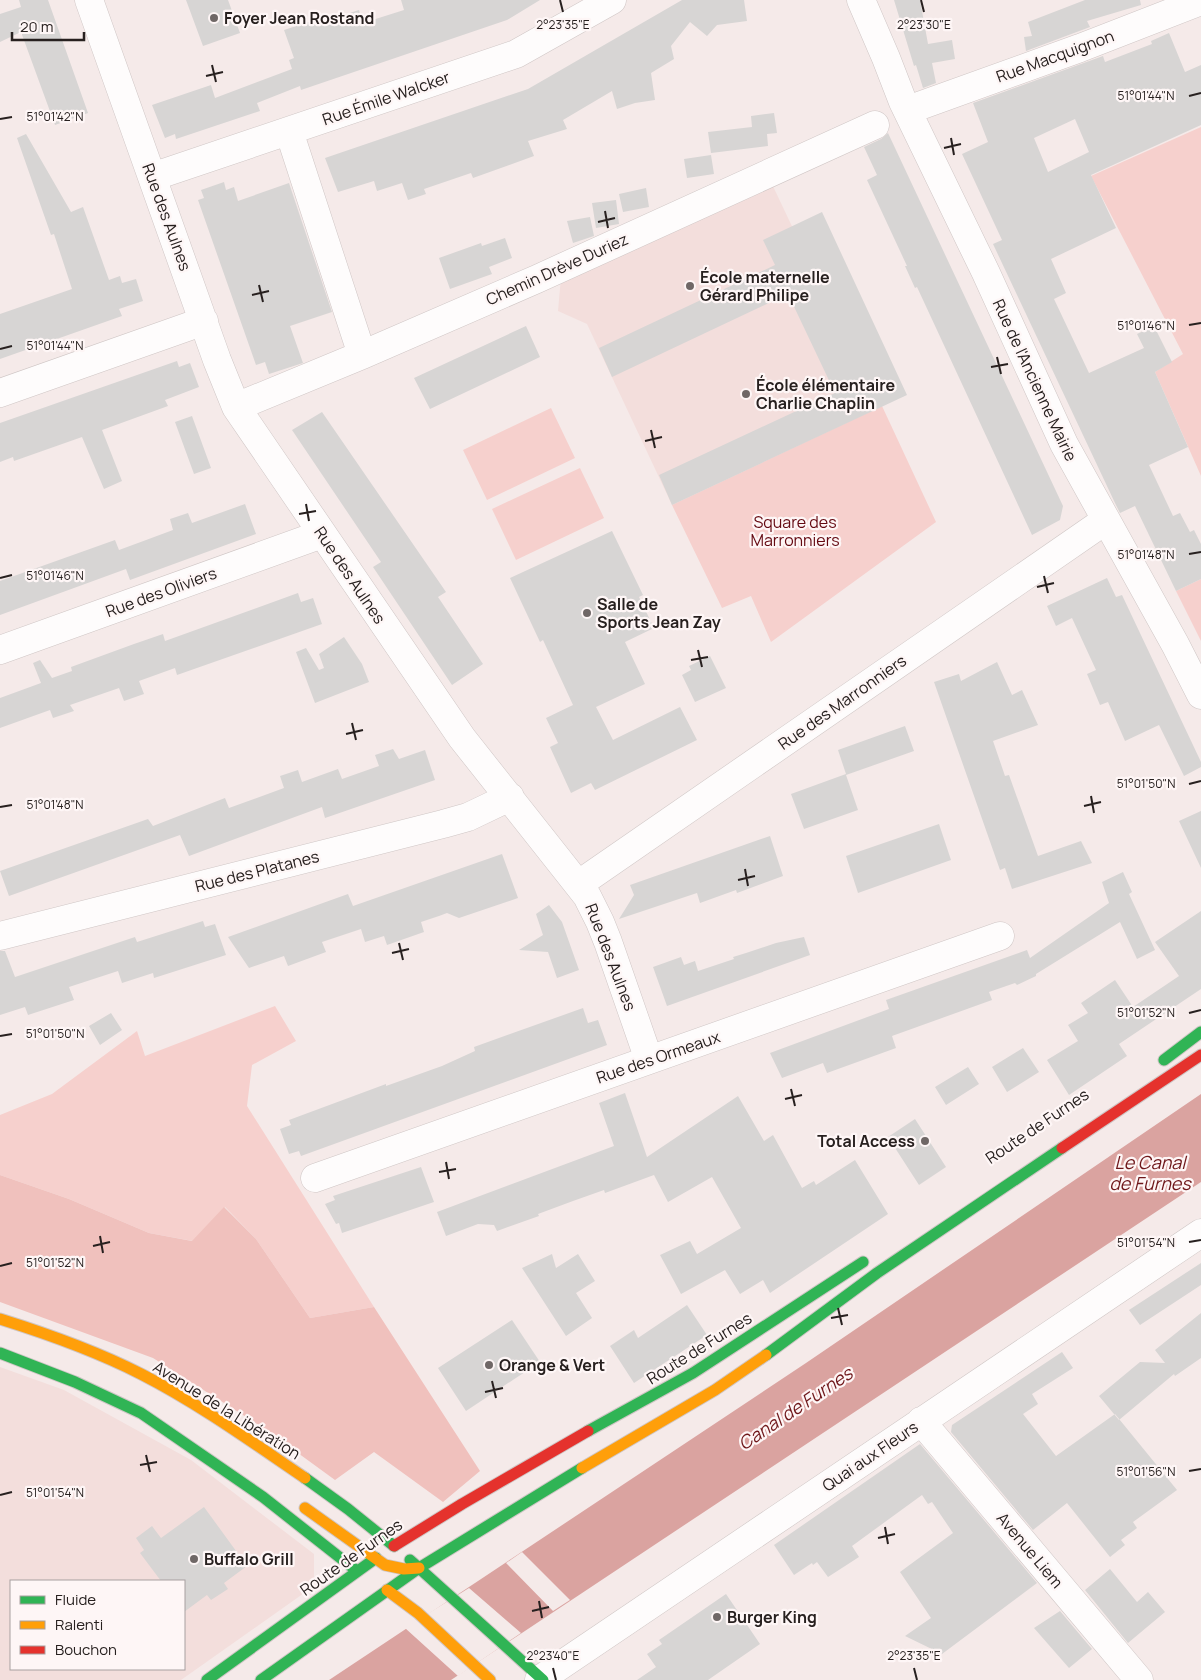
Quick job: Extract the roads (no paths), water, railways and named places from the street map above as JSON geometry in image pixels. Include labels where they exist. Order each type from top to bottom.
[{"type":"main road","points":[[1157,1066],[1201,1032]]},
{"type":"main road","name":"Route de Furnes","points":[[261,1680],[419,1568],[562,1480],[715,1390],[877,1273],[1201,1055]]},
{"type":"main road","name":"Route de Furnes","points":[[207,1680],[375,1558],[462,1504],[580,1435],[694,1373],[876,1253]]},
{"type":"main road","name":"Avenue de la Libération","points":[[0,1319],[52,1336],[160,1384],[220,1421],[352,1512],[419,1568],[541,1679]]},
{"type":"main road","points":[[0,1353],[76,1382],[223,1455]]},
{"type":"main road","points":[[141,1413],[264,1497],[357,1571],[418,1612],[489,1679]]},
{"type":"main road","points":[[298,1504],[385,1566],[419,1568]]},
{"type":"street","name":"Rue des Aulnes","points":[[90,0],[236,407],[462,738],[510,797],[525,819],[555,853],[587,896],[600,922],[649,1060]]},
{"type":"street","name":"Rue Émile Walcker","points":[[152,177],[516,54],[612,0]]},
{"type":"street","name":"Rue de l'Ancienne Mairie","points":[[861,0],[908,110],[986,273],[1064,444],[1175,644],[1201,695]]},
{"type":"street","name":"Rue de l'Ancienne Mairie","points":[[874,0],[886,58]]},
{"type":"street","name":"Rue Macquignon","points":[[908,110],[1071,51],[1201,1]]},
{"type":"street","name":"Chemin Drève Duriez","points":[[236,407],[537,279],[875,125]]},
{"type":"street","points":[[288,131],[362,355]]},
{"type":"street","points":[[0,393],[204,321]]},
{"type":"street","name":"Rue des Marronniers","points":[[579,884],[1106,520]]},
{"type":"street","name":"Rue des Oliviers","points":[[0,650],[322,534]]},
{"type":"street","name":"Rue des Platanes","points":[[0,936],[443,824],[468,817],[510,797]]},
{"type":"street","name":"Rue des Ormeaux","points":[[315,1178],[1000,936]]},
{"type":"street","name":"Quai aux Fleurs","points":[[541,1679],[1201,1233]]},
{"type":"street","name":"Avenue Liem","points":[[921,1421],[1139,1680]]},
{"type":"water","name":"Le Canal de Furnes","points":[[1201,1094],[1201,1182],[451,1680],[329,1680],[806,1363]]},
{"type":"place","name":"Foyer Jean Rostand","points":[[214,18]]},
{"type":"place","name":"École maternelle Gérard Philipe","points":[[690,286]]},
{"type":"place","name":"École élémentaire Charlie Chaplin","points":[[746,394]]},
{"type":"place","name":"Salle de Sports Jean Zay","points":[[587,613]]},
{"type":"place","name":"Total Access","points":[[925,1141]]},
{"type":"place","name":"Orange & Vert","points":[[489,1365]]},
{"type":"place","name":"Buffalo Grill","points":[[194,1559]]},
{"type":"place","name":"Burger King","points":[[717,1617]]},
{"type":"park label","name":"Square des Marronniers","points":[[795,531]]},
{"type":"water label","name":"Canal de Furnes","points":[[795,1408]]}]
